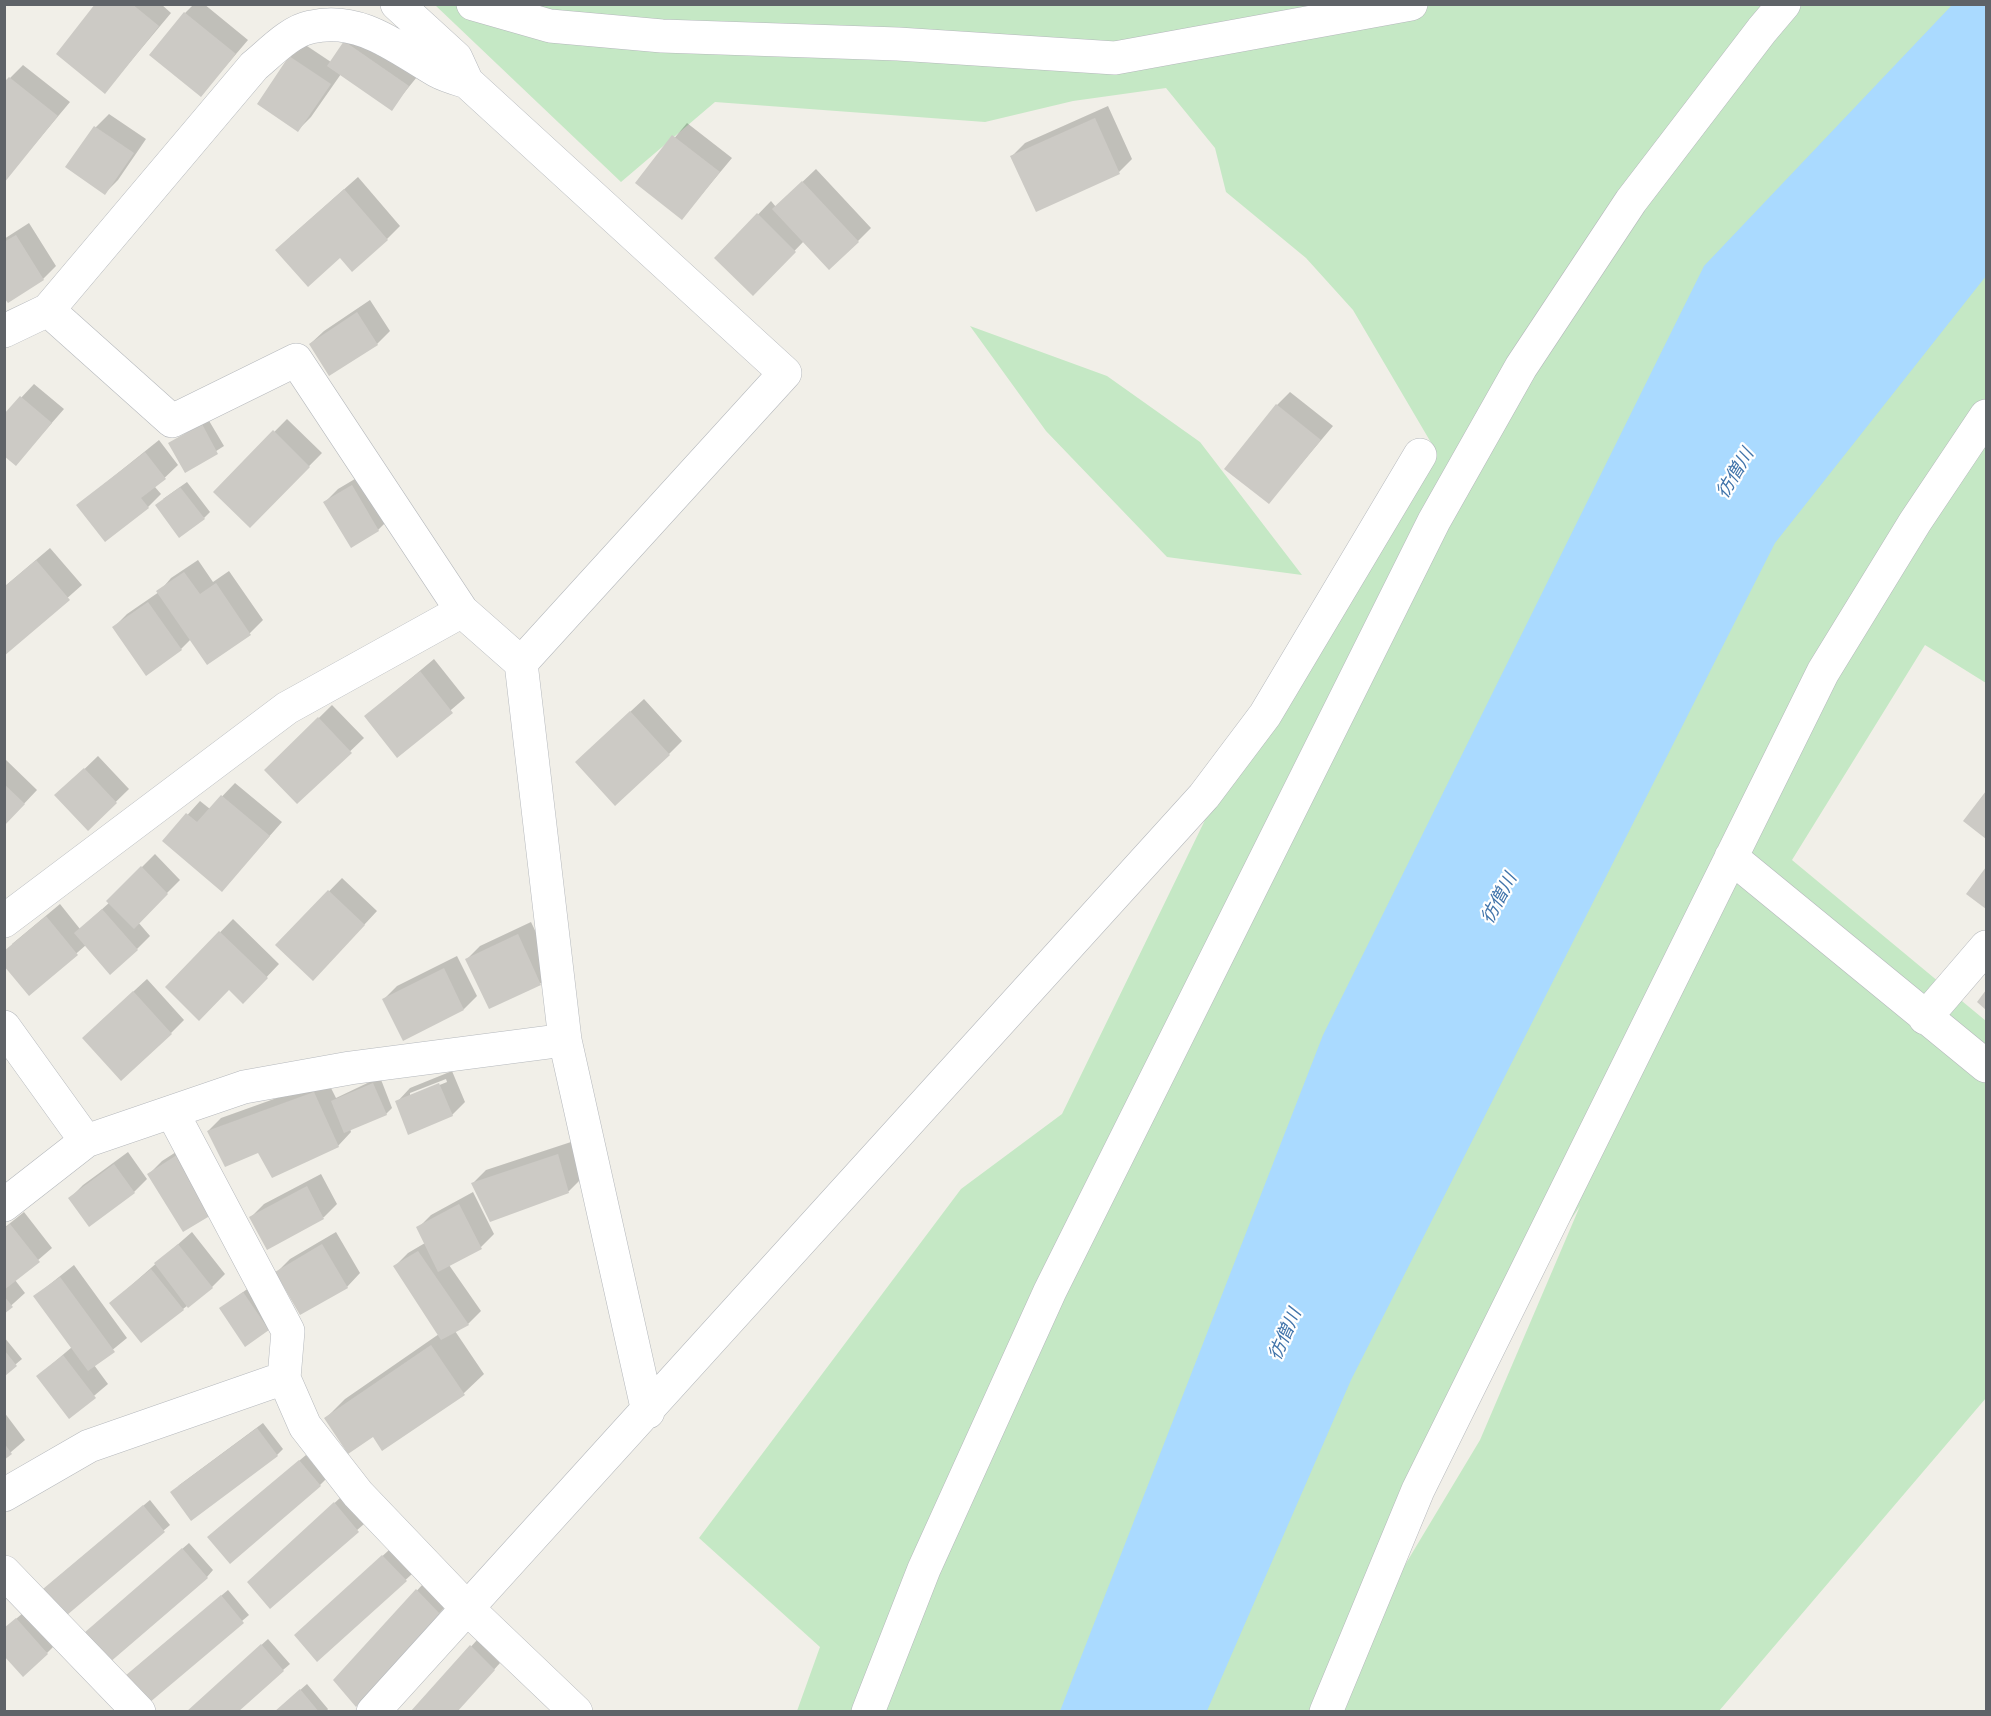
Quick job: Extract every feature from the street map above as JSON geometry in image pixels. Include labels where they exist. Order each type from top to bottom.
[{"type":"street","points":[[397,4],[456,58],[467,82],[785,373],[521,663]]},
{"type":"street","points":[[473,4],[550,26],[662,36],[898,44],[1115,58],[1411,4]]},
{"type":"street","points":[[867,1712],[924,1569],[1050,1291],[1434,521],[1521,367],[1631,201],[1784,4]]},
{"type":"street","points":[[4,331],[48,310],[254,66],[277,46],[309,27],[346,25],[375,33],[440,73],[467,82]]},
{"type":"street","points":[[48,310],[172,421],[296,360],[462,611],[521,663],[566,1040],[648,1412]]},
{"type":"street","points":[[1326,1712],[1418,1490],[1823,672],[1915,522],[1986,416]]},
{"type":"street","points":[[373,1712],[648,1412],[1204,796],[1265,715],[1420,455]]},
{"type":"street","points":[[4,921],[288,708],[462,611]]},
{"type":"street","points":[[1731,857],[1986,1066]]},
{"type":"street","points":[[1925,1018],[1986,947]]},
{"type":"street","points":[[4,1027],[86,1141]]},
{"type":"street","points":[[4,1205],[86,1141],[244,1087],[350,1068],[566,1040]]},
{"type":"street","points":[[172,1112],[288,1331],[284,1378],[305,1425],[358,1494],[467,1608],[576,1712]]},
{"type":"street","points":[[4,1495],[89,1446],[284,1378]]},
{"type":"street","points":[[4,1572],[139,1712]]},
{"type":"green space","points":[[435,5],[1986,5],[1986,683],[1925,645],[1792,860],[1986,1021],[1986,1398],[1719,1711],[797,1711],[820,1647],[699,1538],[961,1189],[1062,1114],[1205,820],[1433,446],[1353,310],[1306,258],[1226,192],[1215,148],[1166,88],[1073,101],[985,122],[715,102],[621,182]],"holes":[[[1580,1206],[1480,1440],[1390,1590],[1500,1326]]]},
{"type":"green space","points":[[970,326],[1107,376],[1200,442],[1302,575],[1167,557],[1046,431]]},
{"type":"water","name":"彷僧川","points":[[1953,4],[1986,5],[1986,276],[1775,543],[1351,1380],[1207,1711],[1060,1711],[1323,1035],[1704,266]]},
{"type":"building","points":[[95,4],[132,4],[159,26],[105,94],[56,54]]},
{"type":"building","points":[[184,12],[236,54],[201,97],[149,55]]},
{"type":"building","points":[[344,41],[409,86],[392,111],[327,66]]},
{"type":"building","points":[[289,56],[331,84],[298,132],[257,104]]},
{"type":"building","points":[[9,77],[58,116],[4,183],[4,82]]},
{"type":"building","points":[[1095,118],[1120,174],[1036,212],[1010,156]]},
{"type":"building","points":[[94,126],[134,153],[105,195],[65,167]]},
{"type":"building","points":[[672,135],[720,172],[682,220],[635,183]]},
{"type":"building","points":[[802,181],[859,242],[829,270],[772,209]]},
{"type":"building","points":[[344,189],[388,240],[352,272],[340,258],[308,287],[275,250]]},
{"type":"building","points":[[757,213],[796,252],[753,296],[714,258]]},
{"type":"building","points":[[16,235],[44,280],[8,303],[4,298],[4,242]]},
{"type":"building","points":[[357,312],[378,345],[329,376],[309,344]]},
{"type":"building","points":[[20,396],[52,423],[16,466],[4,456],[4,414]]},
{"type":"building","points":[[1276,404],[1321,440],[1269,504],[1224,469]]},
{"type":"building","points":[[202,424],[218,454],[185,473],[168,443]]},
{"type":"building","points":[[273,430],[310,467],[250,528],[213,492]]},
{"type":"building","points":[[145,452],[166,479],[141,498],[149,508],[105,542],[76,505]]},
{"type":"building","points":[[352,485],[379,531],[351,548],[323,502]]},
{"type":"building","points":[[180,487],[205,519],[179,538],[155,505]]},
{"type":"building","points":[[36,560],[70,600],[4,656],[4,587]]},
{"type":"building","points":[[184,572],[200,594],[216,583],[251,635],[207,665],[156,591]]},
{"type":"building","points":[[148,602],[182,650],[146,676],[112,627]]},
{"type":"building","points":[[420,671],[453,713],[397,758],[364,716]]},
{"type":"building","points":[[630,711],[670,755],[615,806],[575,762]]},
{"type":"building","points":[[318,717],[352,753],[297,804],[264,770]]},
{"type":"building","points":[[84,768],[117,803],[88,831],[54,795]]},
{"type":"building","points":[[4,784],[25,804],[4,826]]},
{"type":"building","points":[[1986,791],[1986,839],[1963,821]]},
{"type":"building","points":[[221,795],[270,836],[222,892],[162,841],[186,813],[197,822]]},
{"type":"building","points":[[141,866],[168,894],[134,929],[106,901]]},
{"type":"building","points":[[1986,867],[1986,909],[1966,894]]},
{"type":"building","points":[[328,890],[365,925],[313,981],[275,945]]},
{"type":"building","points":[[102,909],[138,950],[110,975],[74,933]]},
{"type":"building","points":[[46,916],[78,955],[29,996],[4,966],[4,951]]},
{"type":"building","points":[[219,931],[268,978],[243,1004],[229,990],[199,1021],[165,987]]},
{"type":"building","points":[[518,934],[541,985],[489,1009],[465,959]]},
{"type":"building","points":[[444,968],[464,1010],[403,1041],[382,999]]},
{"type":"building","points":[[1986,990],[1986,1010],[1977,1002]]},
{"type":"building","points":[[133,991],[172,1034],[121,1081],[82,1038]]},
{"type":"building","points":[[373,1083],[387,1115],[344,1133],[331,1101]]},
{"type":"building","points":[[439,1083],[453,1116],[408,1135],[395,1101]]},
{"type":"building","points":[[314,1092],[339,1147],[272,1178],[258,1153],[225,1167],[207,1131]]},
{"type":"building","points":[[558,1154],[569,1193],[490,1222],[471,1183]]},
{"type":"building","points":[[177,1155],[213,1214],[183,1232],[147,1174]]},
{"type":"building","points":[[114,1164],[135,1193],[89,1227],[68,1198]]},
{"type":"building","points":[[307,1186],[324,1219],[267,1250],[249,1217]]},
{"type":"building","points":[[459,1204],[482,1249],[438,1272],[416,1227]]},
{"type":"building","points":[[10,1224],[40,1262],[4,1290],[4,1229]]},
{"type":"building","points":[[178,1244],[213,1288],[188,1308],[154,1263]]},
{"type":"building","points":[[322,1244],[348,1288],[300,1315],[275,1272]]},
{"type":"building","points":[[418,1251],[469,1325],[441,1340],[393,1266]]},
{"type":"building","points":[[151,1269],[184,1310],[141,1343],[109,1303]]},
{"type":"building","points":[[60,1277],[115,1352],[88,1371],[33,1296]]},
{"type":"building","points":[[243,1292],[269,1330],[245,1347],[219,1308]]},
{"type":"building","points":[[4,1296],[13,1307],[4,1314]]},
{"type":"building","points":[[431,1345],[465,1395],[382,1451],[373,1437],[348,1454],[324,1418]]},
{"type":"building","points":[[5,1351],[17,1366],[5,1376]]},
{"type":"building","points":[[63,1355],[96,1398],[69,1419],[36,1376]]},
{"type":"building","points":[[257,1428],[278,1456],[191,1521],[170,1492]]},
{"type":"building","points":[[4,1443],[12,1454],[4,1460]]},
{"type":"building","points":[[299,1460],[321,1486],[230,1564],[207,1537]]},
{"type":"building","points":[[334,1502],[359,1532],[270,1609],[247,1582]]},
{"type":"building","points":[[143,1505],[165,1532],[60,1621],[37,1594]]},
{"type":"building","points":[[182,1548],[208,1578],[109,1663],[84,1633]]},
{"type":"building","points":[[382,1555],[407,1581],[317,1662],[294,1635]]},
{"type":"building","points":[[416,1589],[440,1614],[356,1707],[333,1680]]},
{"type":"building","points":[[221,1595],[244,1623],[149,1703],[125,1676]]},
{"type":"building","points":[[16,1618],[48,1654],[23,1677],[4,1656],[4,1628]]},
{"type":"building","points":[[261,1644],[284,1671],[238,1712],[186,1712]]},
{"type":"building","points":[[470,1645],[495,1670],[457,1712],[410,1712]]},
{"type":"building","points":[[300,1689],[319,1712],[274,1712]]}]
